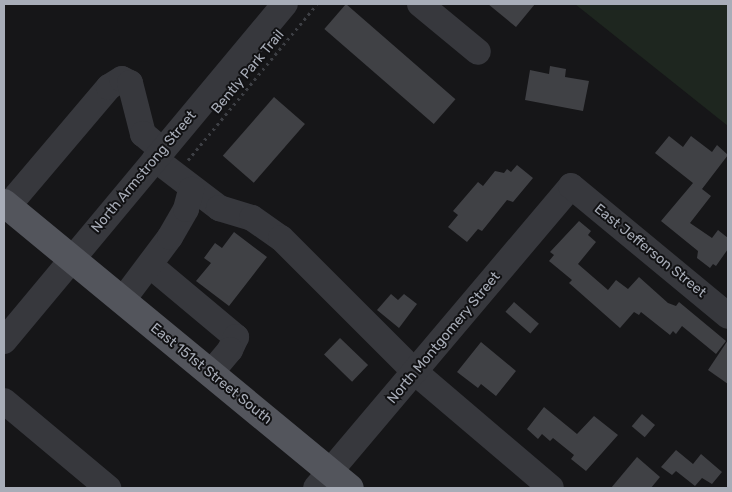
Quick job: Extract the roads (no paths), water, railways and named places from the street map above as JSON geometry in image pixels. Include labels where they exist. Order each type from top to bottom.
[{"type":"main road","name":"East 151st Street South","points":[[6,204],[210,374],[332,483]]},
{"type":"street","name":"North Armstrong Street","points":[[4,341],[72,259],[171,168],[285,4]]},
{"type":"street","points":[[420,4],[478,52]]},
{"type":"street","points":[[6,204],[109,87],[122,79],[130,83],[143,134],[171,168],[219,208],[252,218],[267,226],[416,373],[551,488]]},
{"type":"street","points":[[122,301],[151,266],[186,209],[171,168]]},
{"type":"street","name":"North Montgomery Street","points":[[332,483],[416,373],[571,186]]},
{"type":"street","name":"East Jefferson Street","points":[[571,186],[728,316]]},
{"type":"street","points":[[151,266],[236,337],[230,350],[210,374]]},
{"type":"street","points":[[4,401],[108,488]]}]
